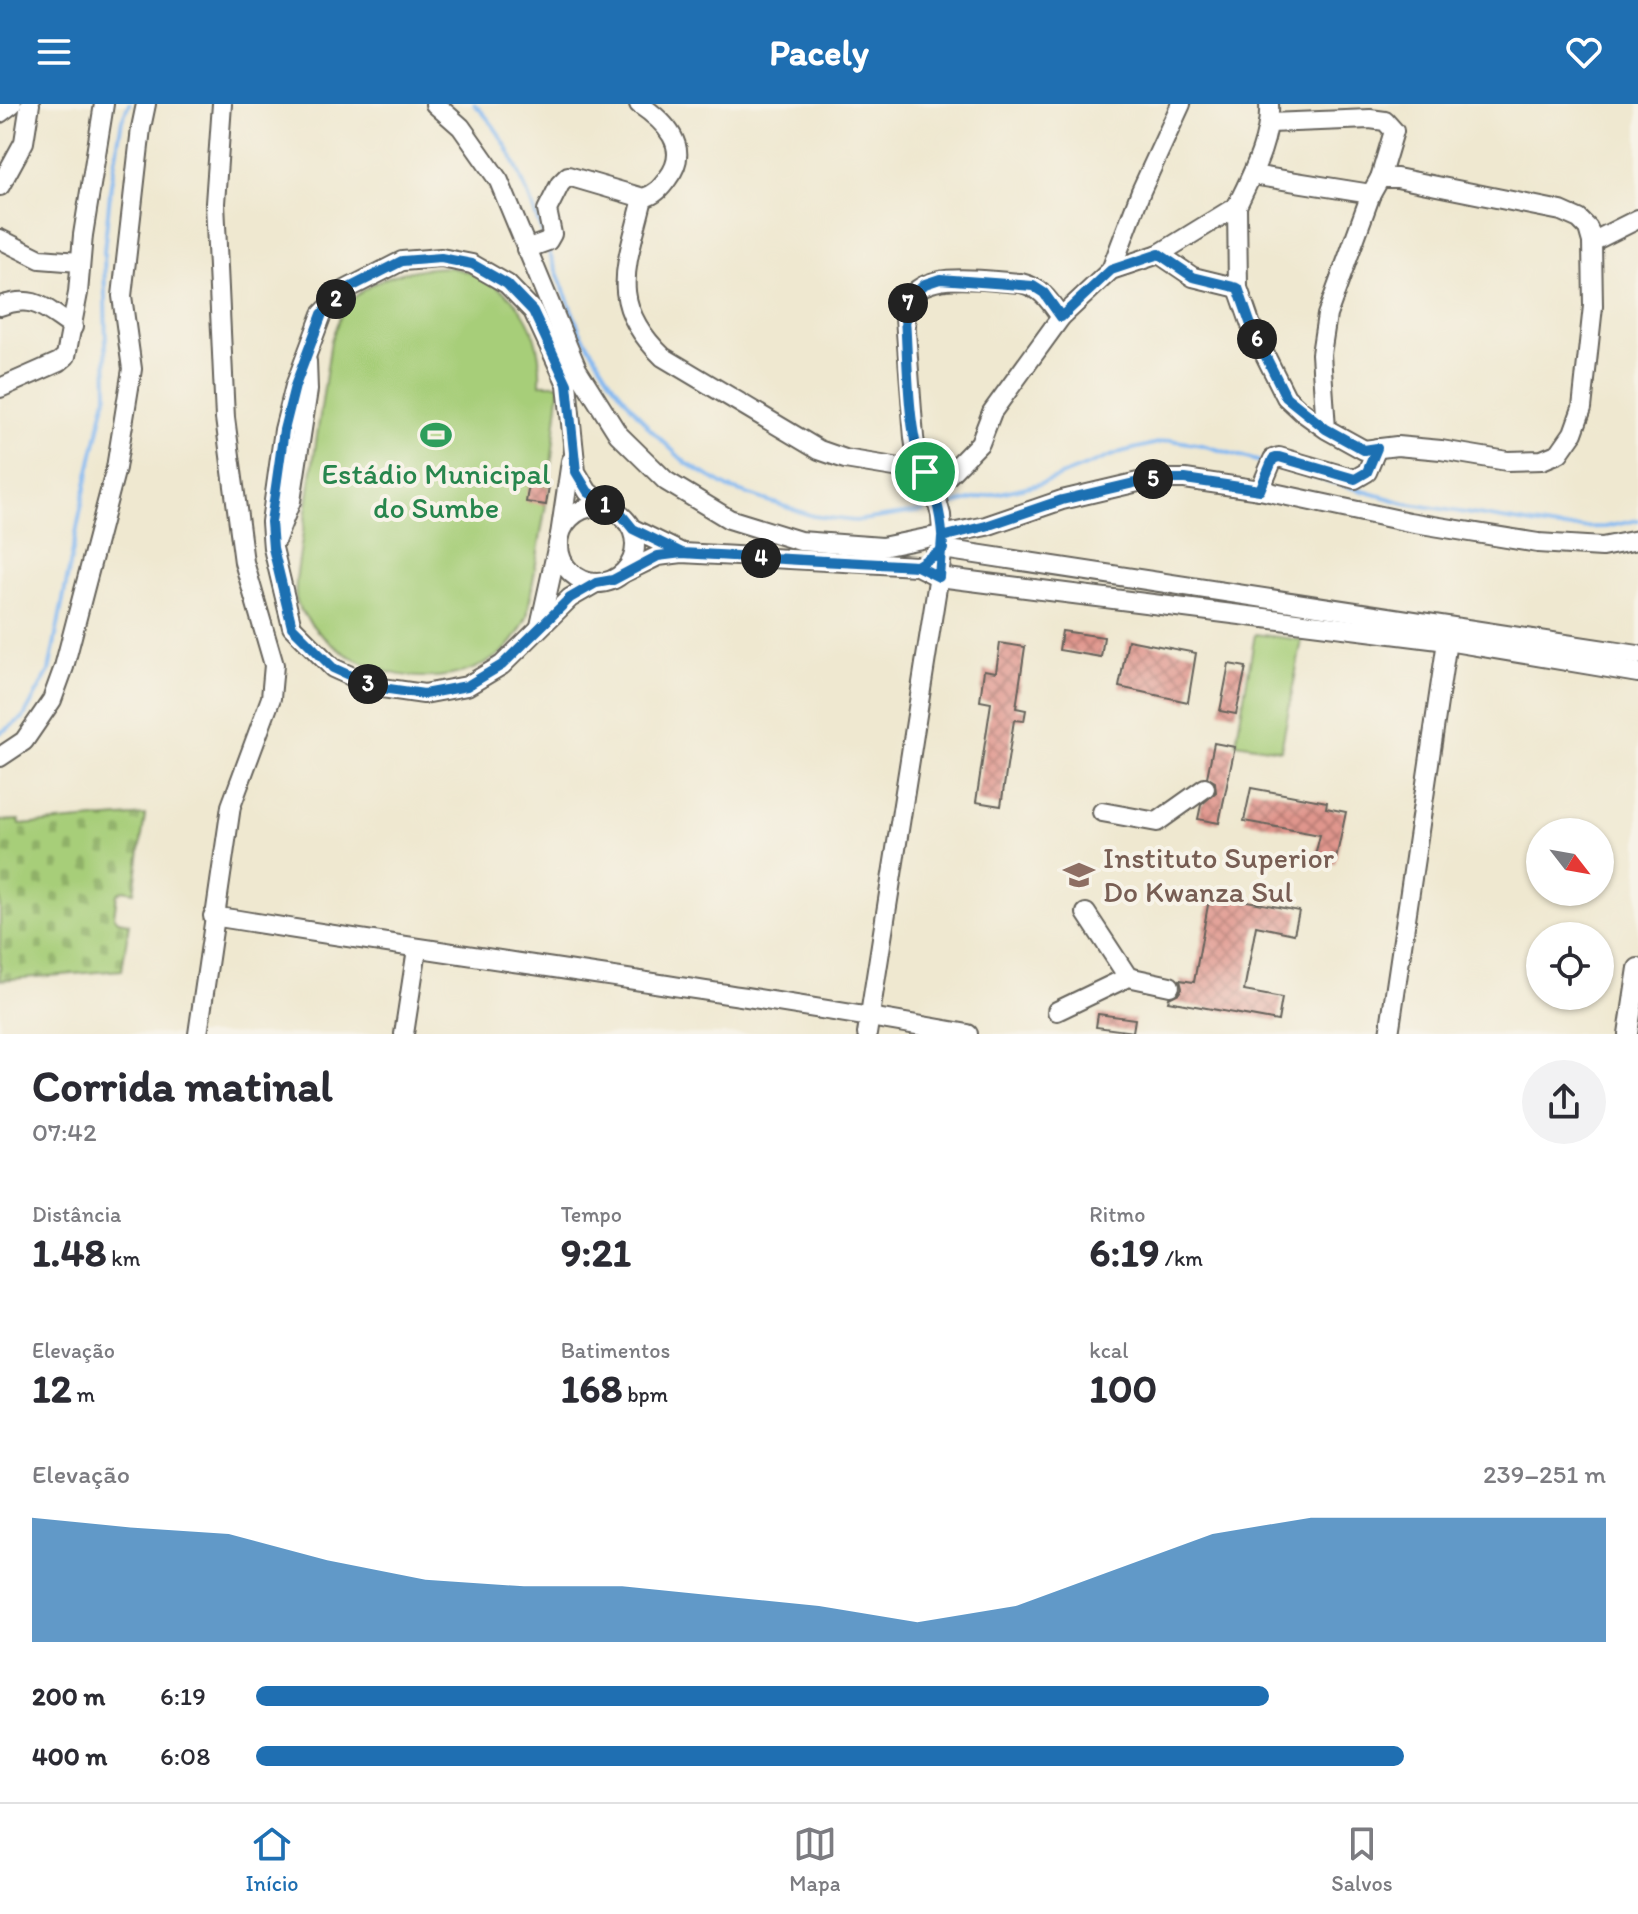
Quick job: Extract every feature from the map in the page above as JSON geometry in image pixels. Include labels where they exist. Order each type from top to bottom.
[{"type":"street","points":[[0,113],[12,104]]},
{"type":"street","points":[[0,186],[24,142],[30,104]]},
{"type":"street","points":[[0,388],[66,356],[73,327],[79,262],[104,104]]},
{"type":"street","points":[[0,757],[24,741],[52,700],[64,667],[116,468],[132,369],[122,296],[146,104]]},
{"type":"street","points":[[198,1034],[231,806],[271,698],[274,665],[244,562],[225,418],[215,203],[222,104]]},
{"type":"street","points":[[435,104],[461,127],[499,181],[536,245],[577,369],[618,434],[666,481],[729,519],[800,541],[882,547],[942,543],[1638,655]]},
{"type":"street","points":[[536,245],[552,234],[547,210],[560,184],[568,176],[643,198],[653,196],[674,171],[677,150],[662,120],[639,104]]},
{"type":"street","points":[[1111,270],[1141,191],[1181,104]]},
{"type":"street","points":[[1252,175],[1376,186],[1406,179],[1561,211],[1579,219],[1588,228],[1592,242],[1593,306],[1582,408],[1573,433],[1559,453],[1542,460],[1507,461],[1397,446],[1364,450],[1326,429],[1286,397],[1253,331],[1238,288],[1237,206],[1252,175],[1270,123],[1269,104]]},
{"type":"street","points":[[1270,123],[1370,119],[1385,121],[1394,131],[1327,315],[1321,354],[1326,429]]},
{"type":"street","points":[[643,198],[624,275],[627,307],[649,344],[663,357],[819,450],[845,459],[925,472]]},
{"type":"street","points":[[934,490],[980,443],[992,412],[1061,317],[1111,270],[1159,254],[1237,206]]},
{"type":"street","points":[[1592,242],[1638,219]]},
{"type":"street","points":[[0,239],[40,259],[79,262]]},
{"type":"street","points":[[1159,254],[1193,277],[1238,288]]},
{"type":"street","points":[[682,553],[633,529],[620,513],[588,492],[576,472],[572,454],[567,384],[533,311],[507,284],[472,264],[441,258],[402,261],[345,290],[322,314],[307,354],[308,390],[291,501],[273,548],[292,627],[333,668],[375,687],[424,694],[467,686],[502,665],[570,598],[658,556],[682,553],[917,566],[939,577],[1447,641],[1638,673]]},
{"type":"street","points":[[868,1025],[942,543],[934,490],[917,458],[914,438],[905,318],[909,299],[925,284],[940,279],[1021,283],[1044,293],[1061,317]]},
{"type":"street","points":[[0,306],[25,300],[36,303],[73,327]]},
{"type":"street","points":[[1261,487],[1273,459],[1279,457],[1355,479],[1367,472],[1377,448]]},
{"type":"street","points":[[572,454],[559,547],[565,566],[573,575],[596,583]]},
{"type":"street","points":[[917,566],[942,543],[986,526],[1062,500],[1151,479],[1185,479],[1261,487],[1409,522],[1538,543],[1602,547],[1638,540]]},
{"type":"street","points":[[540,626],[560,535],[571,517],[587,508],[609,508]]},
{"type":"street","points":[[625,572],[635,553],[633,529]]},
{"type":"street","points":[[1389,1034],[1447,641]]},
{"type":"street","points":[[1102,812],[1157,822],[1205,788]]},
{"type":"street","points":[[1086,913],[1128,977]]},
{"type":"street","points":[[213,916],[868,1025],[968,1034]]},
{"type":"street","points":[[404,1034],[417,949]]},
{"type":"street","points":[[1628,1034],[1638,968]]},
{"type":"street","points":[[1057,1011],[1128,977],[1170,986]]},
{"type":"green space","name":"Estádio Municipal do Sumbe","points":[[448,267],[489,281],[505,292],[528,322],[535,340],[540,384],[560,384],[549,486],[527,617],[515,639],[497,656],[475,668],[450,675],[399,675],[374,668],[330,643],[300,609],[296,599],[296,580],[331,340],[340,317],[353,299],[377,282],[405,272]]},
{"type":"green space","points":[[1255,634],[1302,640],[1281,750],[1236,743]]},
{"type":"green space","points":[[145,815],[134,892],[123,890],[117,894],[114,916],[118,921],[129,923],[122,970],[0,980],[0,821],[19,820],[20,825]]},
{"type":"building","points":[[529,483],[549,486],[546,505],[526,502]]},
{"type":"building","points":[[1062,631],[1104,637],[1101,657],[1059,650]]},
{"type":"building","points":[[1128,640],[1196,653],[1188,702],[1119,687]]},
{"type":"building","points":[[1000,643],[1025,647],[1016,708],[1026,710],[1024,721],[1014,720],[1001,806],[976,802],[991,703],[980,701],[984,670],[996,672]]},
{"type":"building","points":[[1229,664],[1246,667],[1236,714],[1220,711]]},
{"type":"building","points":[[1214,743],[1235,747],[1219,823],[1198,819],[1201,805],[1216,792],[1215,782],[1207,777]]},
{"type":"building","points":[[1251,788],[1327,802],[1326,808],[1346,812],[1335,864],[1314,860],[1320,835],[1244,821]]},
{"type":"building","points":[[1210,894],[1299,911],[1294,934],[1256,926],[1244,991],[1282,998],[1278,1021],[1168,1001],[1182,988],[1180,980],[1194,982]]},
{"type":"building","points":[[1098,1014],[1135,1019],[1133,1032],[1096,1027]]},
{"type":"waterway","points":[[0,733],[23,718],[49,671],[107,393],[104,251],[111,184],[122,120],[129,104]]},
{"type":"waterway","points":[[474,104],[487,117],[507,148],[543,235]]},
{"type":"waterway","points":[[547,247],[580,331],[611,381],[650,429],[686,463],[729,488],[813,516],[855,521],[923,511]]},
{"type":"waterway","points":[[949,505],[1043,483],[1121,452],[1170,440],[1202,445],[1264,463]]},
{"type":"waterway","points":[[1276,466],[1405,503],[1557,528],[1606,527],[1638,520]]},
{"type":"place","name":"Estádio Municipal do Sumbe","points":[[436,435]]},
{"type":"place","name":"Instituto Superior Do Kwanza Sul","points":[[1079,875]]},
{"type":"route","points":[[925,472],[917,458],[914,438],[905,318],[909,299],[925,284],[940,279],[1021,283],[1044,293],[1061,317],[1111,270],[1159,254],[1193,277],[1238,288],[1253,331],[1286,397],[1326,429],[1364,450],[1377,448],[1367,472],[1355,479],[1279,457],[1270,463],[1260,490],[1185,479],[1151,479],[1062,500],[986,526],[942,537],[943,549],[939,577],[917,566],[800,560],[682,553],[658,556],[570,598],[502,665],[467,686],[424,694],[375,687],[333,668],[292,627],[273,548],[271,522],[284,430],[295,386],[322,314],[345,290],[402,261],[441,258],[472,264],[507,284],[533,311],[567,384],[572,454],[576,472],[588,492],[620,513],[633,529],[682,553],[917,566],[943,549],[941,515],[925,472]]}]
